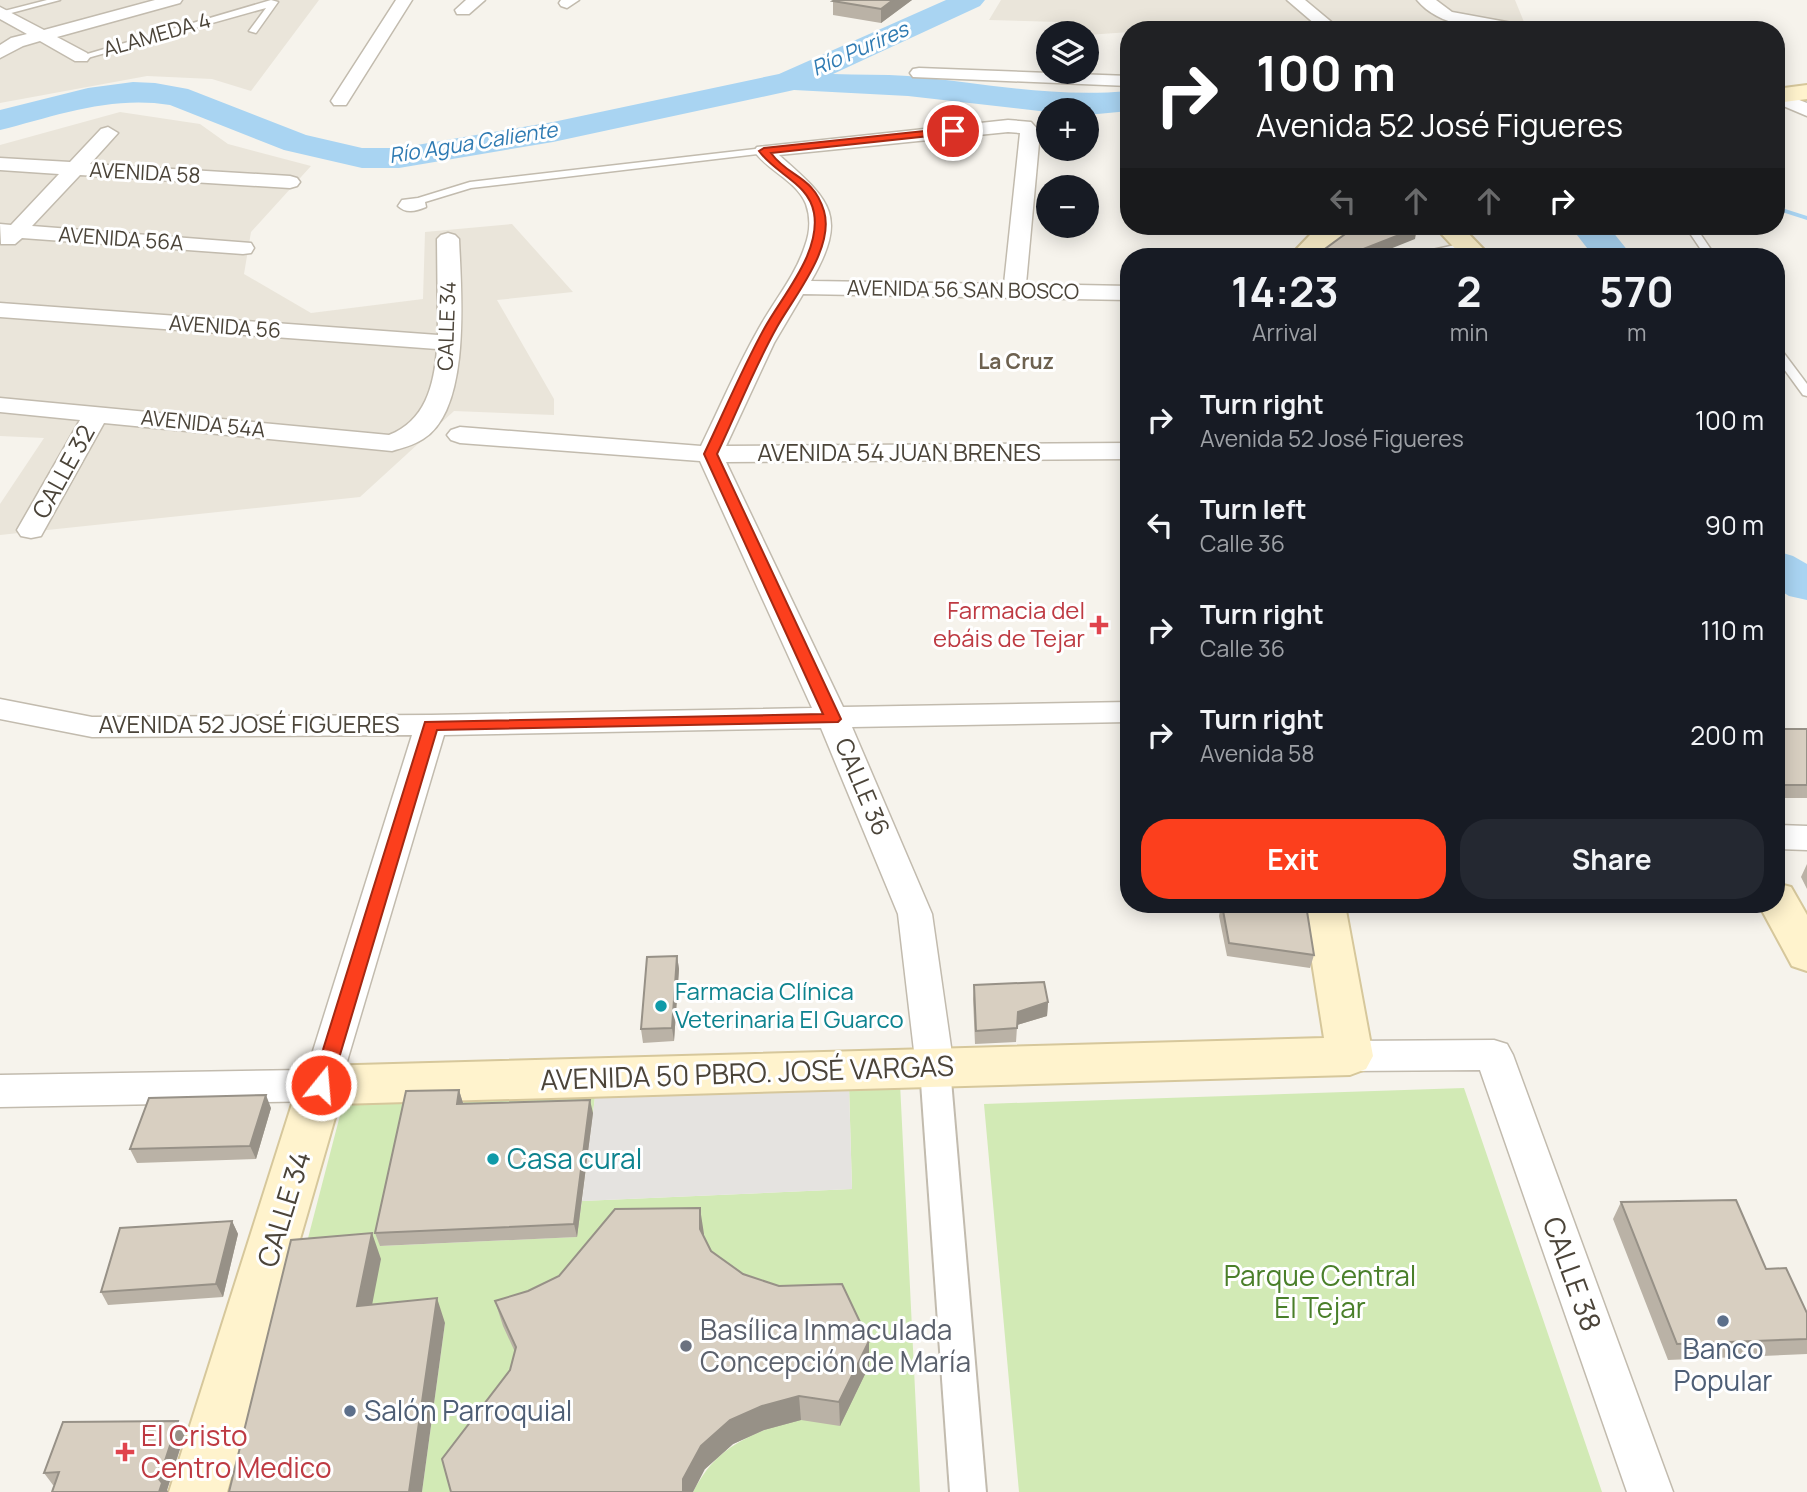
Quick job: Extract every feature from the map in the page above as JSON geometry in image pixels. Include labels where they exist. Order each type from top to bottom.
[{"type":"main road","points":[[1785,95],[1807,92]]},
{"type":"main road","points":[[1312,248],[1327,235]]},
{"type":"main road","points":[[1325,913],[1350,1056]]},
{"type":"main road","points":[[1784,913],[1807,954]]},
{"type":"main road","name":"AVENIDA 50 PBRO. JOSÉ VARGAS","points":[[321,1085],[1350,1056]]},
{"type":"main road","name":"CALLE 34","points":[[198,1492],[321,1085]]},
{"type":"street","points":[[0,53],[17,42],[174,0]]},
{"type":"street","points":[[340,101],[404,0]]},
{"type":"street","points":[[463,10],[477,0]]},
{"type":"street","points":[[1296,0],[1322,21]]},
{"type":"street","points":[[1424,0],[1447,16],[1484,21]]},
{"type":"street","points":[[1,13],[81,57]]},
{"type":"street","points":[[919,73],[1120,81]]},
{"type":"street","points":[[1785,100],[1807,110]]},
{"type":"street","points":[[710,454],[771,327],[798,287],[818,240],[820,213],[808,187],[770,160],[764,151],[1008,126],[1024,127],[1030,132],[1014,292]]},
{"type":"street","points":[[0,249],[8,230],[74,169],[108,133]]},
{"type":"street","name":"AVENIDA 58","points":[[0,164],[290,182]]},
{"type":"street","name":"AVENIDA 56A","points":[[8,230],[243,248]]},
{"type":"street","name":"CALLE 34","points":[[405,441],[414,436],[433,411],[445,383],[450,343],[448,239]]},
{"type":"street","name":"AVENIDA 56 SAN BOSCO","points":[[798,287],[1120,293]]},
{"type":"street","name":"AVENIDA 56","points":[[0,310],[450,343]]},
{"type":"street","name":"AVENIDA 54A","points":[[0,405],[392,443],[405,441]]},
{"type":"street","name":"CALLE 32","points":[[31,530],[97,413]]},
{"type":"street","name":"AVENIDA 54 JUAN BRENES","points":[[460,435],[710,454],[1120,452]]},
{"type":"street","name":"CALLE 36","points":[[710,454],[833,719],[915,914],[935,1068],[968,1492]]},
{"type":"street","name":"AVENIDA 52 JOSÉ FIGUERES","points":[[0,709],[92,727],[431,725],[1120,712]]},
{"type":"street","name":"CALLE 34","points":[[321,1085],[431,725]]},
{"type":"street","points":[[1785,837],[1807,838]]},
{"type":"street","name":"AVENIDA 50 PBRO. JOSÉ VARGAS","points":[[1350,1056],[1494,1055]]},
{"type":"street","name":"CALLE 38","points":[[1494,1055],[1650,1492]]},
{"type":"street","name":"AVENIDA 50 PBRO. JOSÉ VARGAS","points":[[0,1091],[321,1085]]},
{"type":"lane","points":[[1,13],[56,0]]},
{"type":"lane","points":[[253,31],[275,1]]},
{"type":"lane","name":"ALAMEDA 4","points":[[81,57],[275,1]]},
{"type":"lane","points":[[419,201],[470,185],[764,151]]},
{"type":"lane","points":[[1785,362],[1807,392]]},
{"type":"shaded area","points":[[0,0],[319,0],[251,91],[212,79],[147,76],[0,103]]},
{"type":"shaded area","points":[[1001,0],[1515,0],[1524,21],[1120,21],[1120,33],[1099,34],[1099,21],[989,20]]},
{"type":"shaded area","points":[[120,112],[200,124],[228,144],[311,166],[251,232],[244,274],[311,313],[423,299],[425,232],[512,224],[573,292],[497,300],[554,399],[554,415],[454,411],[360,497],[0,535],[0,504],[44,438],[0,436],[0,145]]},
{"type":"shaded area","points":[[849,1086],[852,1189],[582,1201],[595,1097]]},
{"type":"green space","points":[[900,1083],[920,1492],[693,1492],[707,1470],[722,1454],[764,1430],[524,1372],[454,1492],[422,1492],[445,1323],[367,1331],[301,1265],[344,1100],[411,1100],[381,1246],[576,1237],[582,1201],[852,1189],[849,1086]]},
{"type":"green space","name":"Parque Central El Tejar","points":[[1464,1088],[1602,1492],[1019,1492],[984,1104]]},
{"type":"green space","points":[[595,1097],[593,1113],[461,1118],[464,1098]]},
{"type":"building","points":[[893,0],[881,9],[833,1]]},
{"type":"building","points":[[1344,235],[1399,235],[1366,248],[1326,248]]},
{"type":"building","points":[[1785,729],[1807,729],[1807,785],[1785,785]]},
{"type":"building","points":[[1223,913],[1307,913],[1314,955],[1229,943]]},
{"type":"building","name":"Farmacia Clínica Veterinaria El Guarco","points":[[677,956],[672,1028],[641,1029],[647,957]]},
{"type":"building","points":[[1044,982],[1048,1002],[1018,1012],[1017,1028],[976,1031],[974,985]]},
{"type":"building","name":"Casa cural","points":[[459,1090],[457,1104],[590,1100],[574,1224],[375,1233],[406,1091]]},
{"type":"building","points":[[266,1095],[250,1146],[130,1149],[149,1098]]},
{"type":"building","points":[[1736,1200],[1766,1269],[1786,1268],[1807,1313],[1807,1339],[1677,1344],[1621,1202]]},
{"type":"building","name":"Basílica Inmaculada Concepción de María","points":[[700,1208],[700,1229],[711,1251],[743,1274],[779,1286],[842,1284],[869,1341],[839,1402],[799,1396],[762,1406],[730,1420],[701,1446],[683,1479],[683,1492],[451,1492],[442,1459],[510,1370],[516,1347],[495,1301],[528,1291],[559,1276],[615,1209]]},
{"type":"building","points":[[232,1221],[216,1284],[101,1292],[120,1228]]},
{"type":"building","name":"Salón Parroquial","points":[[372,1233],[357,1306],[437,1298],[409,1492],[229,1492],[291,1240]]},
{"type":"building","name":"El Cristo Centro Medico","points":[[178,1421],[159,1479],[162,1483],[159,1492],[52,1492],[59,1472],[44,1473],[63,1422]]},
{"type":"waterway","name":"Río Agua Caliente","points":[[0,120],[88,98],[155,92],[177,96],[296,143],[362,158],[399,158],[553,132],[788,82],[970,0]]},
{"type":"waterway","name":"Río Purires","points":[[800,82],[908,86],[1009,100],[1086,105],[1120,102]]},
{"type":"waterway","points":[[1785,211],[1807,218]]},
{"type":"waterway","points":[[1596,235],[1606,248]]},
{"type":"waterway","points":[[1785,572],[1807,585]]},
{"type":"place","name":"Farmacia del ebáis de Tejar","points":[[1099,625]]},
{"type":"place","name":"Farmacia Clínica Veterinaria El Guarco","points":[[661,1006]]},
{"type":"place","name":"Casa cural","points":[[493,1159]]},
{"type":"place","name":"Banco Popular","points":[[1723,1321]]},
{"type":"place","name":"Basílica Inmaculada Concepción de María","points":[[686,1346]]},
{"type":"place","name":"Salón Parroquial","points":[[350,1411]]},
{"type":"place","name":"El Cristo Centro Medico","points":[[125,1452]]},
{"type":"district","name":"La Cruz","points":[[1016,362]]},
{"type":"route","points":[[321,1085],[431,725],[833,719],[710,454],[771,327],[798,287],[818,240],[820,213],[808,187],[770,160],[764,151],[953,131]]}]
